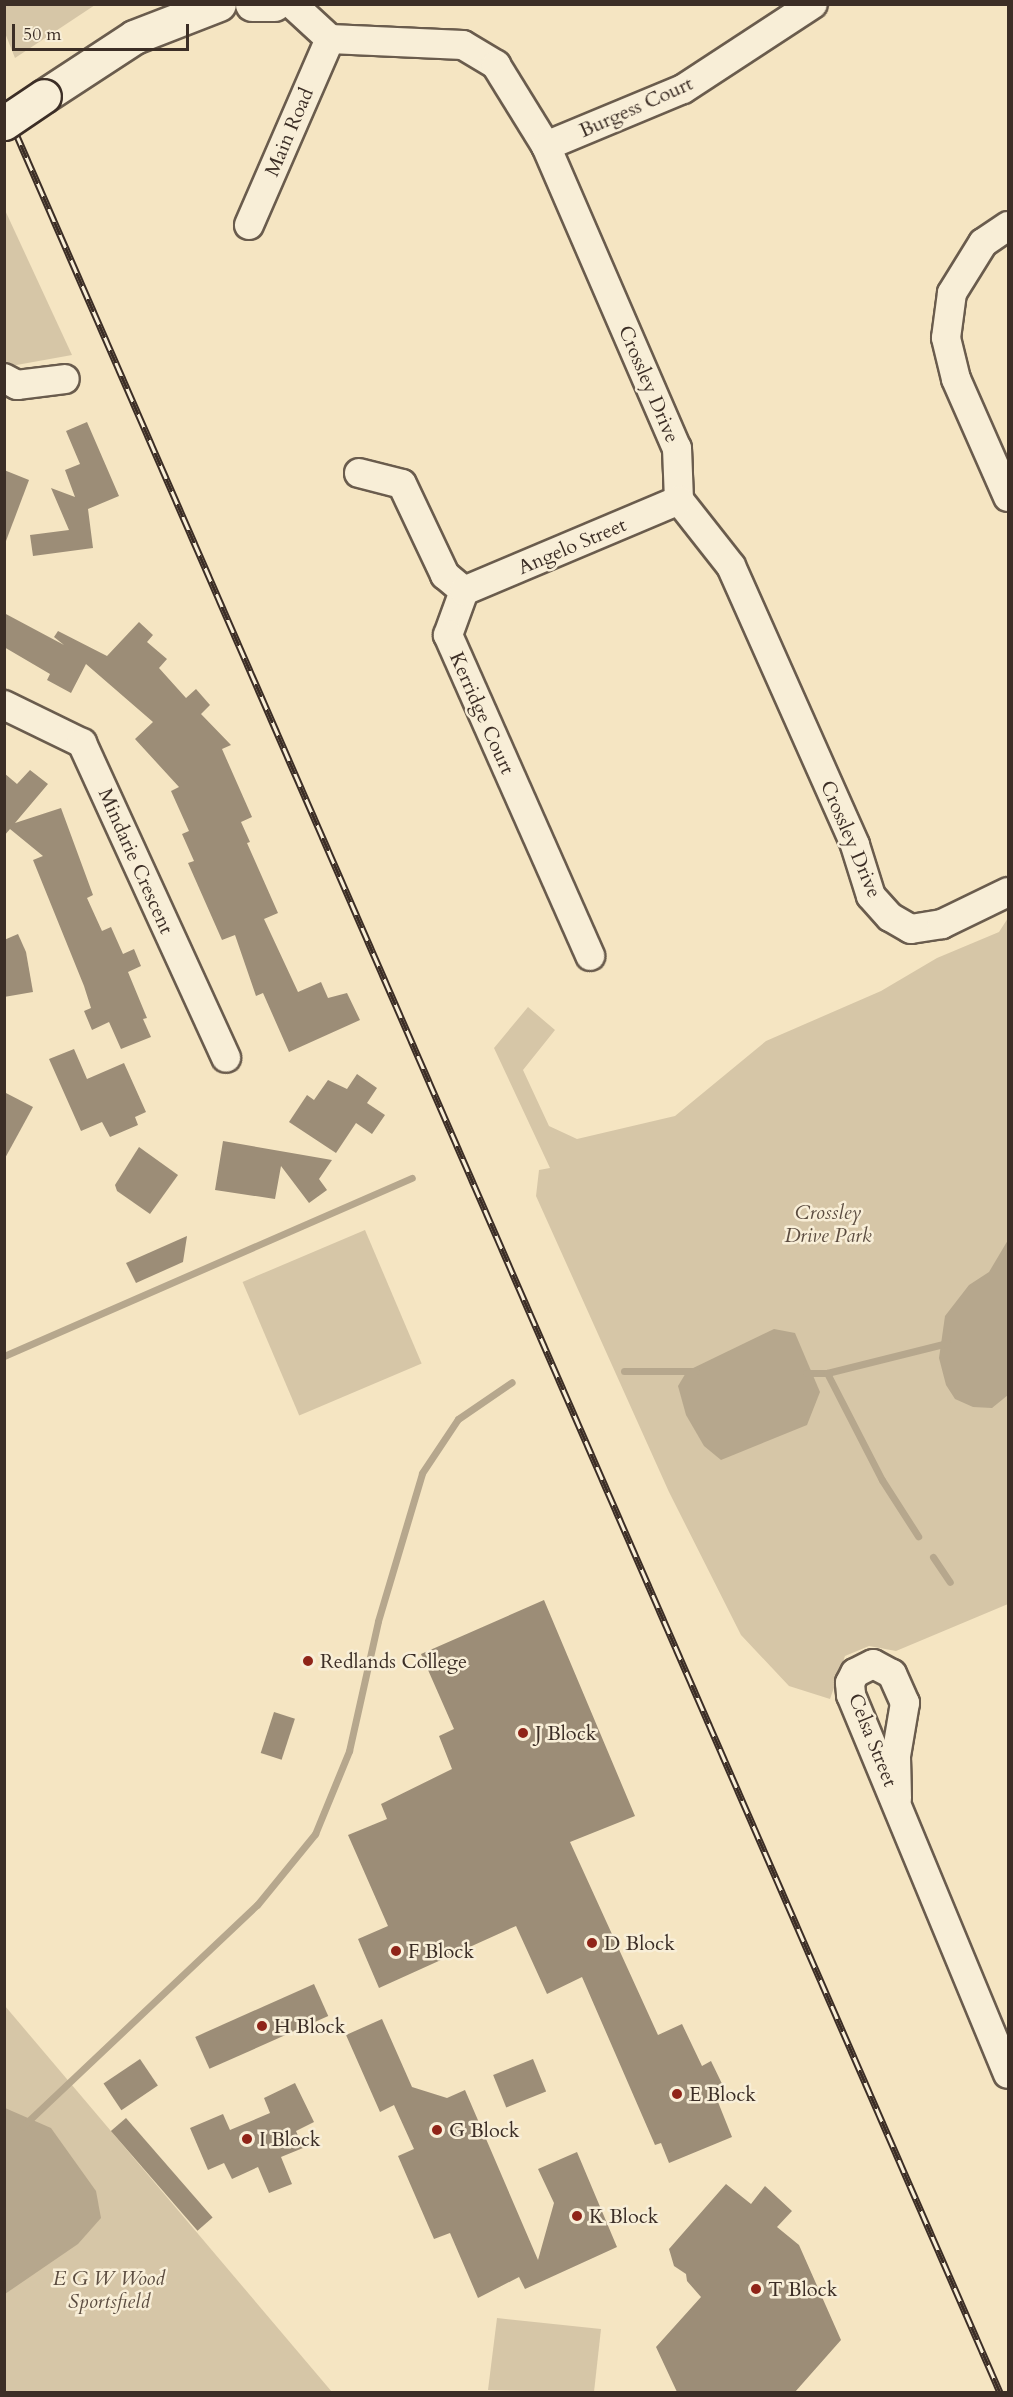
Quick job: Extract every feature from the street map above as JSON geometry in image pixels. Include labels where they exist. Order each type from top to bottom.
[{"type":"main road","points":[[134,37],[166,4]]},
{"type":"main road","points":[[4,123],[134,37],[219,4]]},
{"type":"main road","points":[[252,4],[274,4]]},
{"type":"street","points":[[292,4],[330,39]]},
{"type":"street","name":"Burgess Court","points":[[546,146],[683,89],[813,4]]},
{"type":"street","name":"Crossley Drive","points":[[330,39],[463,45],[496,65],[546,146],[677,448],[679,500],[731,566],[855,845],[871,896],[890,917],[911,929],[942,924],[1008,892]]},
{"type":"street","name":"Main Road","points":[[249,225],[330,39]]},
{"type":"street","points":[[1008,226],[983,243],[952,293],[946,338],[956,379],[1008,497]]},
{"type":"street","points":[[4,378],[17,385],[65,379]]},
{"type":"street","points":[[359,473],[402,484],[445,574],[464,591]]},
{"type":"street","name":"Angelo Street","points":[[464,591],[679,500]]},
{"type":"street","name":"Kerridge Court","points":[[464,591],[448,635],[590,956]]},
{"type":"street","name":"Mindarie Crescent","points":[[4,705],[82,743],[226,1058]]},
{"type":"street","name":"Celsa Street","points":[[897,1798],[1008,2074]]},
{"type":"green space","points":[[5,4],[95,5],[15,58],[5,33]]},
{"type":"green space","points":[[4,208],[72,355],[11,366],[5,363]]},
{"type":"green space","name":"Crossley Drive Park","points":[[1008,918],[1008,1604],[896,1651],[869,1646],[845,1656],[830,1699],[789,1686],[741,1635],[669,1492],[536,1196],[539,1170],[550,1168],[494,1048],[528,1007],[555,1030],[523,1070],[549,1126],[577,1139],[675,1116],[766,1041],[881,991],[937,958],[999,932]]},
{"type":"green space","points":[[365,1230],[422,1363],[299,1415],[243,1282]]},
{"type":"green space","name":"E G W Wood Sportsfield","points":[[5,2006],[332,2392],[5,2392]]},
{"type":"green space","points":[[497,2318],[601,2329],[594,2392],[488,2390]]},
{"type":"shaded area","points":[[1008,1240],[1008,1395],[992,1408],[973,1407],[955,1399],[946,1385],[939,1358],[945,1316],[969,1285],[989,1272]]},
{"type":"shaded area","points":[[774,1329],[795,1333],[820,1392],[807,1425],[721,1460],[704,1446],[686,1415],[678,1386],[687,1371]]},
{"type":"shaded area","points":[[5,2108],[51,2128],[96,2191],[101,2218],[78,2244],[5,2294]]},
{"type":"building","points":[[87,422],[119,496],[88,509],[93,548],[33,556],[30,535],[69,530],[51,488],[75,497],[65,470],[80,464],[66,431]]},
{"type":"building","points":[[4,470],[29,480],[6,541],[4,541]]},
{"type":"building","points":[[4,613],[64,645],[54,637],[58,631],[107,656],[139,622],[153,635],[147,642],[167,659],[159,668],[186,698],[196,689],[210,705],[201,714],[231,745],[222,749],[252,817],[241,822],[250,842],[247,843],[278,913],[264,919],[298,992],[321,982],[328,998],[347,993],[360,1020],[289,1052],[263,993],[256,996],[235,935],[222,940],[188,863],[194,861],[182,834],[189,831],[171,791],[179,787],[135,739],[153,722],[86,664],[71,693],[47,680],[50,674],[4,647]]},
{"type":"building","points":[[30,770],[48,784],[15,823],[61,808],[93,895],[87,898],[102,931],[111,927],[123,954],[134,949],[141,966],[128,972],[147,1018],[143,1019],[151,1037],[121,1049],[109,1022],[92,1030],[84,1011],[91,1008],[84,986],[33,860],[43,856],[10,829],[4,836],[4,773],[17,784]]},
{"type":"building","points":[[18,934],[26,952],[33,992],[4,997],[4,940]]},
{"type":"building","points":[[74,1049],[87,1079],[124,1063],[146,1112],[135,1117],[138,1125],[110,1137],[102,1122],[81,1131],[49,1059]]},
{"type":"building","points":[[357,1074],[377,1088],[367,1103],[385,1115],[372,1134],[356,1123],[336,1153],[289,1122],[307,1095],[314,1100],[328,1080],[347,1089]]},
{"type":"building","points":[[4,1092],[33,1107],[4,1160]]},
{"type":"building","points":[[223,1141],[332,1160],[319,1179],[327,1190],[309,1203],[281,1166],[275,1199],[215,1190]]},
{"type":"building","points":[[139,1147],[178,1175],[150,1214],[117,1191],[115,1185]]},
{"type":"building","points":[[187,1236],[183,1262],[136,1283],[126,1263]]},
{"type":"building","points":[[544,1600],[635,1816],[570,1842],[658,2035],[682,2024],[702,2066],[711,2061],[726,2092],[716,2097],[732,2137],[669,2163],[661,2143],[655,2145],[582,1977],[547,1994],[516,1926],[379,1988],[358,1939],[388,1926],[348,1835],[387,1819],[381,1804],[452,1769],[439,1736],[454,1729],[421,1654]]},
{"type":"building","points":[[274,1712],[295,1719],[282,1760],[261,1753]]},
{"type":"building","name":"H Block","points":[[314,1984],[328,2016],[209,2069],[195,2037]]},
{"type":"building","points":[[382,2019],[412,2087],[447,2098],[465,2090],[538,2260],[554,2203],[538,2169],[577,2152],[617,2247],[525,2289],[519,2277],[478,2298],[450,2233],[434,2239],[398,2156],[414,2149],[394,2105],[380,2112],[346,2035]]},
{"type":"building","points":[[140,2059],[158,2086],[121,2110],[104,2084]]},
{"type":"building","points":[[533,2059],[546,2091],[506,2108],[493,2075]]},
{"type":"building","name":"I Block","points":[[295,2083],[314,2122],[296,2131],[303,2148],[281,2157],[292,2184],[269,2193],[258,2167],[232,2179],[224,2163],[208,2170],[190,2128],[223,2114],[230,2130],[270,2113],[264,2098]]},
{"type":"building","points":[[126,2118],[213,2218],[198,2231],[111,2131]]},
{"type":"building","name":"T Block","points":[[726,2184],[751,2204],[765,2186],[792,2211],[777,2227],[799,2245],[841,2340],[795,2392],[677,2392],[656,2347],[701,2297],[687,2281],[686,2274],[674,2266],[669,2249]]},
{"type":"waterway","points":[[4,1356],[412,1178]]},
{"type":"waterway","points":[[806,1373],[827,1373],[947,1343]]},
{"type":"waterway","points":[[624,1371],[696,1371]]},
{"type":"waterway","points":[[827,1373],[882,1480],[918,1536]]},
{"type":"waterway","points":[[23,2126],[257,1905],[315,1834],[349,1751],[378,1621],[422,1473],[458,1419],[512,1382]]},
{"type":"waterway","points":[[933,1557],[950,1582]]},
{"type":"railway","points":[[4,106],[1000,2392]]},
{"type":"place","name":"Redlands College","points":[[308,1661]]},
{"type":"place","name":"J Block","points":[[523,1733]]},
{"type":"place","name":"D Block","points":[[592,1943]]},
{"type":"place","name":"F Block","points":[[396,1951]]},
{"type":"place","name":"H Block","points":[[262,2026]]},
{"type":"place","name":"E Block","points":[[677,2094]]},
{"type":"place","name":"G Block","points":[[437,2130]]},
{"type":"place","name":"I Block","points":[[247,2139]]},
{"type":"place","name":"K Block","points":[[577,2216]]},
{"type":"place","name":"T Block","points":[[756,2289]]}]
